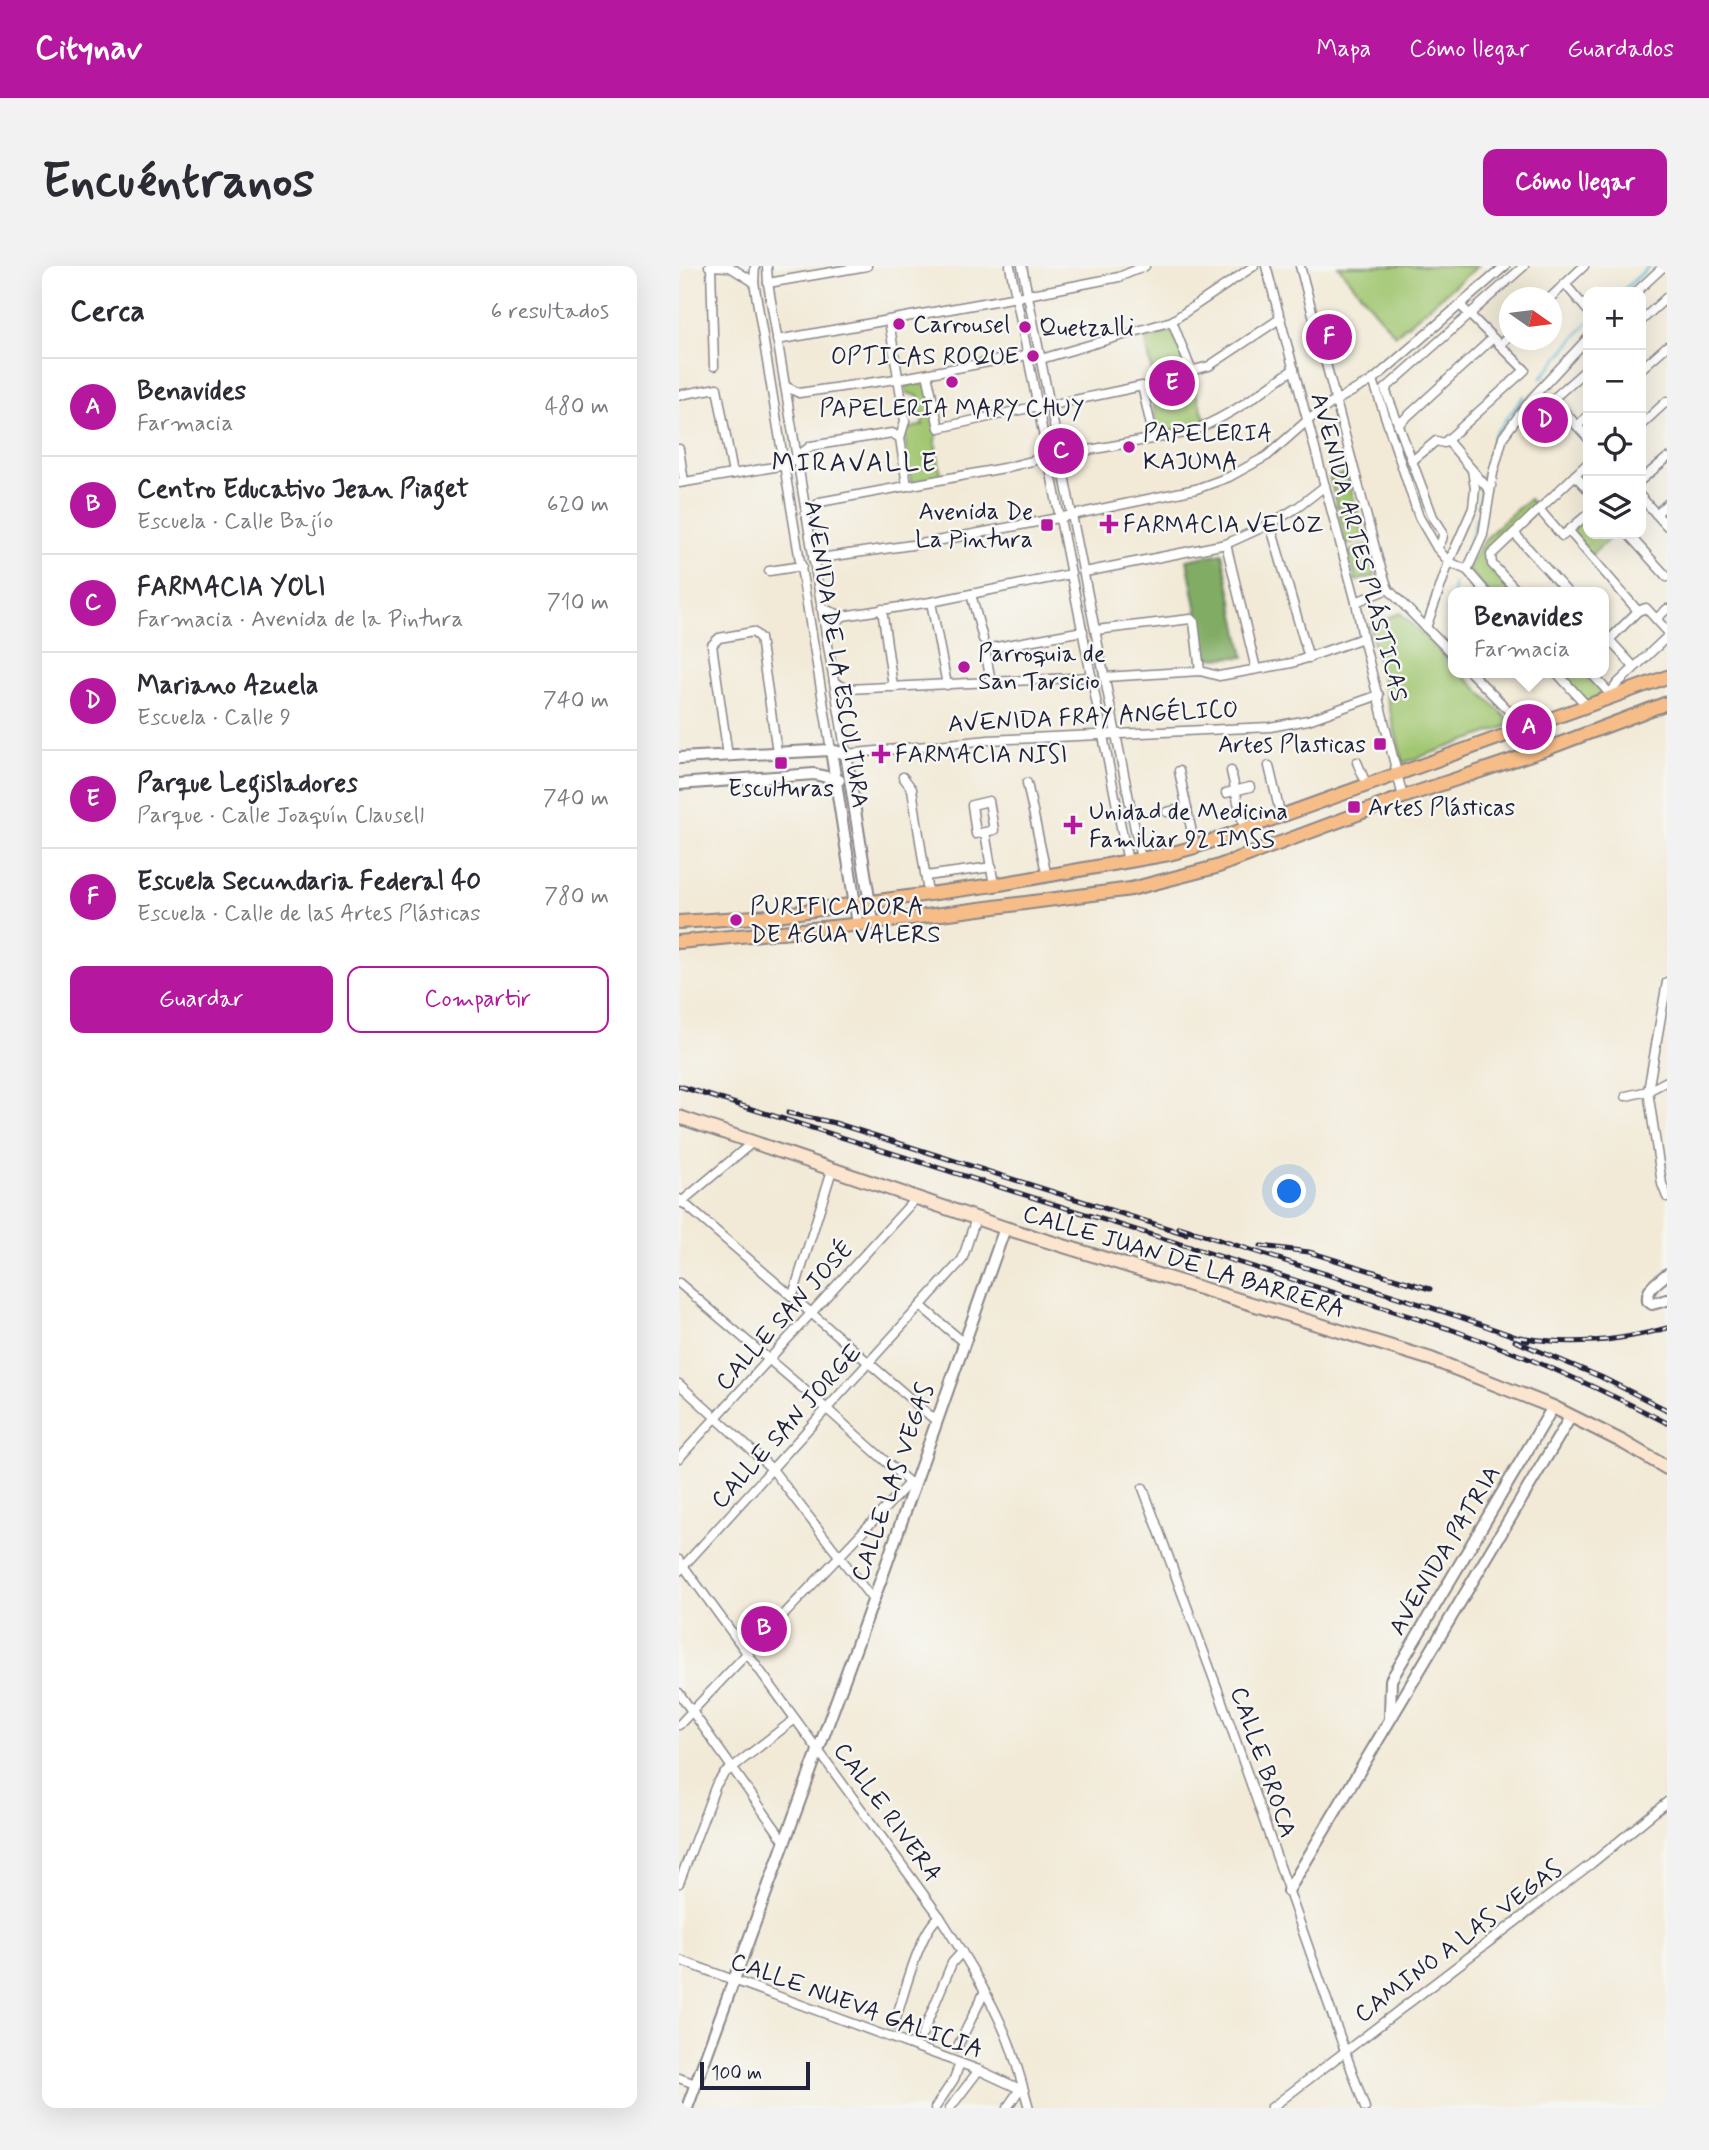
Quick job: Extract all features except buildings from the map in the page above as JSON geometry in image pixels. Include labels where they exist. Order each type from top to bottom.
[{"type":"main road","points":[[679,922],[770,916],[995,885],[1195,847],[1667,677]]},
{"type":"main road","points":[[679,942],[873,923],[1166,882],[1216,867],[1667,703]]},
{"type":"main road","name":"CALLE JUAN DE LA BARRERA","points":[[679,1117],[1005,1228],[1427,1358],[1553,1407],[1621,1441],[1667,1468]]},
{"type":"street","points":[[714,366],[710,266],[731,267],[754,282]]},
{"type":"street","name":"AVENIDA DE LA ESCULTURA","points":[[755,266],[754,282],[786,465],[858,924]]},
{"type":"street","name":"AVENIDA DE LA ESCULTURA","points":[[767,266],[873,923]]},
{"type":"street","points":[[1010,266],[1058,518],[1104,735],[1135,860]]},
{"type":"street","points":[[1022,266],[1118,734],[1135,860]]},
{"type":"street","points":[[777,340],[1017,297],[1119,276],[1145,266]]},
{"type":"street","points":[[1041,359],[1172,321],[1254,266]]},
{"type":"street","name":"AVENIDA ARTES PLÁSTICAS","points":[[1266,266],[1356,602],[1403,797]]},
{"type":"street","points":[[1300,266],[1388,589],[1448,650]]},
{"type":"street","points":[[813,559],[926,543],[1073,515],[1213,484],[1267,456],[1308,420],[1373,380],[1504,266]]},
{"type":"street","points":[[1437,548],[1444,537],[1433,517],[1385,389],[1524,266]]},
{"type":"street","points":[[1562,287],[1584,266]]},
{"type":"street","points":[[1641,287],[1664,266]]},
{"type":"street","points":[[768,283],[867,267]]},
{"type":"street","points":[[1565,284],[1583,305]]},
{"type":"street","points":[[1646,316],[1667,297]]},
{"type":"street","points":[[1412,461],[1436,441],[1444,443],[1525,370],[1460,305]]},
{"type":"street","points":[[1172,321],[1190,367],[1194,370],[1209,366],[1281,318]]},
{"type":"street","points":[[889,321],[905,421],[899,436],[907,486]]},
{"type":"street","points":[[1398,425],[1497,341]]},
{"type":"street","points":[[1467,570],[1483,535],[1497,454],[1509,427],[1583,344]]},
{"type":"street","points":[[1646,365],[1667,346]]},
{"type":"street","points":[[785,386],[799,393],[898,379],[1027,355]]},
{"type":"street","points":[[1061,455],[1185,433],[1213,423],[1294,369]]},
{"type":"street","points":[[1583,372],[1553,399],[1583,433]]},
{"type":"street","points":[[927,374],[939,428],[1038,406]]},
{"type":"street","points":[[1373,380],[1419,517],[1437,548],[1449,562],[1467,570],[1480,587]]},
{"type":"street","points":[[1051,405],[1142,386],[1154,439]]},
{"type":"street","points":[[679,395],[717,388],[733,474]]},
{"type":"street","points":[[788,407],[799,393]]},
{"type":"street","points":[[1646,420],[1667,401]]},
{"type":"street","points":[[1577,426],[1583,421]]},
{"type":"street","points":[[793,439],[811,446],[892,433],[899,436]]},
{"type":"street","points":[[1447,440],[1490,491]]},
{"type":"street","points":[[679,449],[682,483],[786,465],[811,446]]},
{"type":"street","points":[[806,514],[820,502],[1004,468],[1048,457]]},
{"type":"street","points":[[1646,476],[1667,458]]},
{"type":"street","points":[[1513,587],[1492,564],[1490,558],[1583,468]]},
{"type":"street","points":[[1426,628],[1449,562],[1473,508],[1475,488],[1472,470]]},
{"type":"street","points":[[1575,475],[1583,484]]},
{"type":"street","points":[[1085,572],[1226,544],[1270,524],[1325,486]]},
{"type":"street","points":[[802,493],[820,502]]},
{"type":"street","points":[[1646,503],[1667,526]]},
{"type":"street","points":[[1656,514],[1667,504]]},
{"type":"street","points":[[1539,509],[1559,534],[1566,534],[1583,519]]},
{"type":"street","points":[[1270,524],[1309,658]]},
{"type":"street","points":[[1514,533],[1563,587]]},
{"type":"street","points":[[1566,534],[1638,611]]},
{"type":"street","points":[[1633,539],[1667,577]]},
{"type":"street","points":[[1226,544],[1256,669]]},
{"type":"street","points":[[769,571],[802,566]]},
{"type":"street","points":[[821,608],[843,616],[931,603],[1071,574]]},
{"type":"street","points":[[1356,602],[1388,589]]},
{"type":"street","points":[[971,594],[983,639]]},
{"type":"street","points":[[931,603],[947,685]]},
{"type":"street","points":[[1609,635],[1638,611],[1646,608],[1667,631]]},
{"type":"street","points":[[881,609],[893,687]]},
{"type":"street","points":[[1656,619],[1667,609]]},
{"type":"street","points":[[826,635],[843,616]]},
{"type":"street","points":[[1096,630],[1191,619],[1194,622],[1200,671]]},
{"type":"street","points":[[991,682],[985,649],[1083,631]]},
{"type":"street","points":[[728,756],[712,645],[715,640],[753,632],[760,638],[778,752]]},
{"type":"street","points":[[1596,678],[1611,695],[1634,667],[1667,637]]},
{"type":"street","points":[[1105,677],[1200,671],[1219,676],[1292,663],[1363,638]]},
{"type":"street","points":[[1609,639],[1634,667]]},
{"type":"street","points":[[834,682],[848,690],[1092,677]]},
{"type":"street","points":[[1476,678],[1526,728]]},
{"type":"street","points":[[1562,678],[1587,706]]},
{"type":"street","points":[[837,700],[848,690]]},
{"type":"street","name":"AVENIDA FRAY ANGÉLICO","points":[[679,758],[831,750],[846,754],[989,740],[1270,727],[1308,720],[1379,695]]},
{"type":"street","points":[[1357,762],[1367,786]]},
{"type":"street","points":[[1269,766],[1281,817]]},
{"type":"street","points":[[1179,771],[1195,847]]},
{"type":"street","points":[[1231,771],[1231,792],[1244,829]]},
{"type":"street","points":[[679,784],[814,774],[835,781],[849,776]]},
{"type":"street","points":[[903,777],[912,789],[928,893]]},
{"type":"street","points":[[1027,783],[1047,877]]},
{"type":"street","points":[[1231,792],[1250,787]]},
{"type":"street","points":[[989,801],[994,830],[985,832],[977,834],[972,805],[989,801]]},
{"type":"street","points":[[1167,812],[1187,808]]},
{"type":"street","points":[[985,832],[995,885]]},
{"type":"street","points":[[926,876],[992,867]]},
{"type":"street","points":[[1667,982],[1648,1091],[1667,1197]]},
{"type":"street","points":[[1626,1097],[1648,1091],[1667,1081]]},
{"type":"street","points":[[753,1142],[680,1201],[793,1295],[935,1420]]},
{"type":"street","points":[[793,1295],[832,1170]]},
{"type":"street","name":"CALLE SAN JOSÉ","points":[[679,1458],[916,1197]]},
{"type":"street","name":"CALLE SAN JORGE","points":[[681,1565],[963,1260],[976,1218]]},
{"type":"street","name":"CALLE LAS VEGAS","points":[[687,2108],[873,1600],[911,1484],[1005,1228]]},
{"type":"street","points":[[1667,1274],[1650,1290],[1648,1301],[1652,1304],[1667,1300]]},
{"type":"street","points":[[679,1283],[911,1484],[679,1726]]},
{"type":"street","points":[[921,1306],[963,1342]]},
{"type":"street","points":[[679,1384],[772,1469],[873,1600]]},
{"type":"street","name":"AVENIDA PATRIA","points":[[1390,1720],[1391,1680],[1553,1407]]},
{"type":"street","name":"AVENIDA PATRIA","points":[[1289,1891],[1571,1416]]},
{"type":"street","name":"CALLE BROCA","points":[[1143,1488],[1365,2108]]},
{"type":"street","name":"CALLE RIVERA","points":[[681,1565],[940,1917],[1006,2034],[1029,2108]]},
{"type":"street","points":[[679,1693],[785,1842]]},
{"type":"street","points":[[679,1883],[716,1785],[733,1768],[795,1719]]},
{"type":"street","name":"CAMINO A LAS VEGAS","points":[[1271,2108],[1591,1864],[1667,1802]]},
{"type":"street","points":[[894,2025],[918,1952],[930,1926],[940,1917]]},
{"type":"street","points":[[922,2035],[952,1963],[962,1952]]},
{"type":"street","name":"CALLE NUEVA GALICIA","points":[[679,1960],[1021,2087]]},
{"type":"street","points":[[957,2049],[984,1993]]},
{"type":"street","points":[[935,2108],[954,2079],[960,2063]]},
{"type":"street","points":[[950,2108],[979,2070]]},
{"type":"street","points":[[679,2078],[695,2084]]},
{"type":"street","points":[[1007,2108],[1021,2087]]},
{"type":"green space","points":[[1338,266],[1478,266],[1395,335]]},
{"type":"green space","points":[[1173,330],[1207,424],[1159,433],[1150,390],[1153,377],[1146,341]]},
{"type":"green space","points":[[927,382],[938,433],[935,441],[942,479],[911,484],[904,430],[923,425],[918,396],[907,393],[905,385]]},
{"type":"green space","points":[[1347,473],[1355,503],[1337,508],[1330,478]]},
{"type":"green space","points":[[1529,499],[1538,509],[1491,551],[1490,563],[1512,587],[1484,587],[1468,570],[1479,548],[1502,522]]},
{"type":"green space","points":[[1357,509],[1364,539],[1346,545],[1339,515]]},
{"type":"green space","points":[[1583,518],[1583,539],[1609,539],[1590,556],[1569,531]]},
{"type":"green space","points":[[1367,545],[1375,576],[1356,581],[1348,552]]},
{"type":"green space","points":[[1222,553],[1244,657],[1206,658],[1187,560]]},
{"type":"green space","points":[[1400,613],[1448,660],[1448,678],[1466,678],[1513,724],[1403,763],[1369,625]]},
{"type":"green space","points":[[1563,678],[1594,678],[1607,692],[1587,705]]},
{"type":"waterway","points":[[1627,287],[1650,266]]},
{"type":"waterway","points":[[1541,378],[1583,328]]},
{"type":"waterway","points":[[1483,478],[1494,435],[1524,396]]},
{"type":"waterway","points":[[1479,506],[1481,489]]},
{"type":"waterway","points":[[1463,558],[1477,517]]},
{"type":"waterway","points":[[1454,583],[1454,587]]},
{"type":"railway","points":[[679,1086],[1450,1329],[1560,1372],[1667,1423]]},
{"type":"railway","points":[[788,1113],[835,1123],[1186,1234]]},
{"type":"railway","points":[[1179,1227],[1528,1341]]},
{"type":"railway","points":[[1261,1246],[1309,1252],[1430,1289]]},
{"type":"railway","points":[[1520,1337],[1594,1341],[1667,1328]]},
{"type":"railway","points":[[1515,1341],[1601,1377],[1667,1410]]},
{"type":"place","name":"Carrousel","points":[[899,324]]},
{"type":"place","name":"Quetzalli","points":[[1025,327]]},
{"type":"place","name":"Escuela Secundaria Federal 40","points":[[1329,337]]},
{"type":"place","name":"OPTICAS ROQUE","points":[[1033,356]]},
{"type":"place","name":"PAPELERIA MARY CHUY","points":[[952,382]]},
{"type":"place","name":"Parque Legisladores","points":[[1172,383]]},
{"type":"place","name":"Mariano Azuela","points":[[1545,420]]},
{"type":"place","name":"PAPELERIA KAJUMA","points":[[1129,447]]},
{"type":"place","name":"FARMACIA YOLI","points":[[1061,451]]},
{"type":"place","name":"FARMACIA VELOZ","points":[[1109,524]]},
{"type":"place","name":"Avenida De La Pintura","points":[[1047,525]]},
{"type":"place","name":"Parroquia de San Tarsicio","points":[[964,667]]},
{"type":"place","name":"Benavides","points":[[1529,727]]},
{"type":"place","name":"Artes Plasticas","points":[[1380,744]]},
{"type":"place","name":"FARMACIA NISI","points":[[881,754]]},
{"type":"place","name":"Esculturas","points":[[781,763]]},
{"type":"place","name":"Artes Plásticas","points":[[1354,807]]},
{"type":"place","name":"Unidad de Medicina Familiar 92 IMSS","points":[[1073,825]]},
{"type":"place","name":"PURIFICADORA DE AGUA VALERS","points":[[736,920]]},
{"type":"place","name":"Centro Educativo Jean Piaget","points":[[764,1629]]},
{"type":"district","name":"MIRAVALLE","points":[[855,462]]}]
